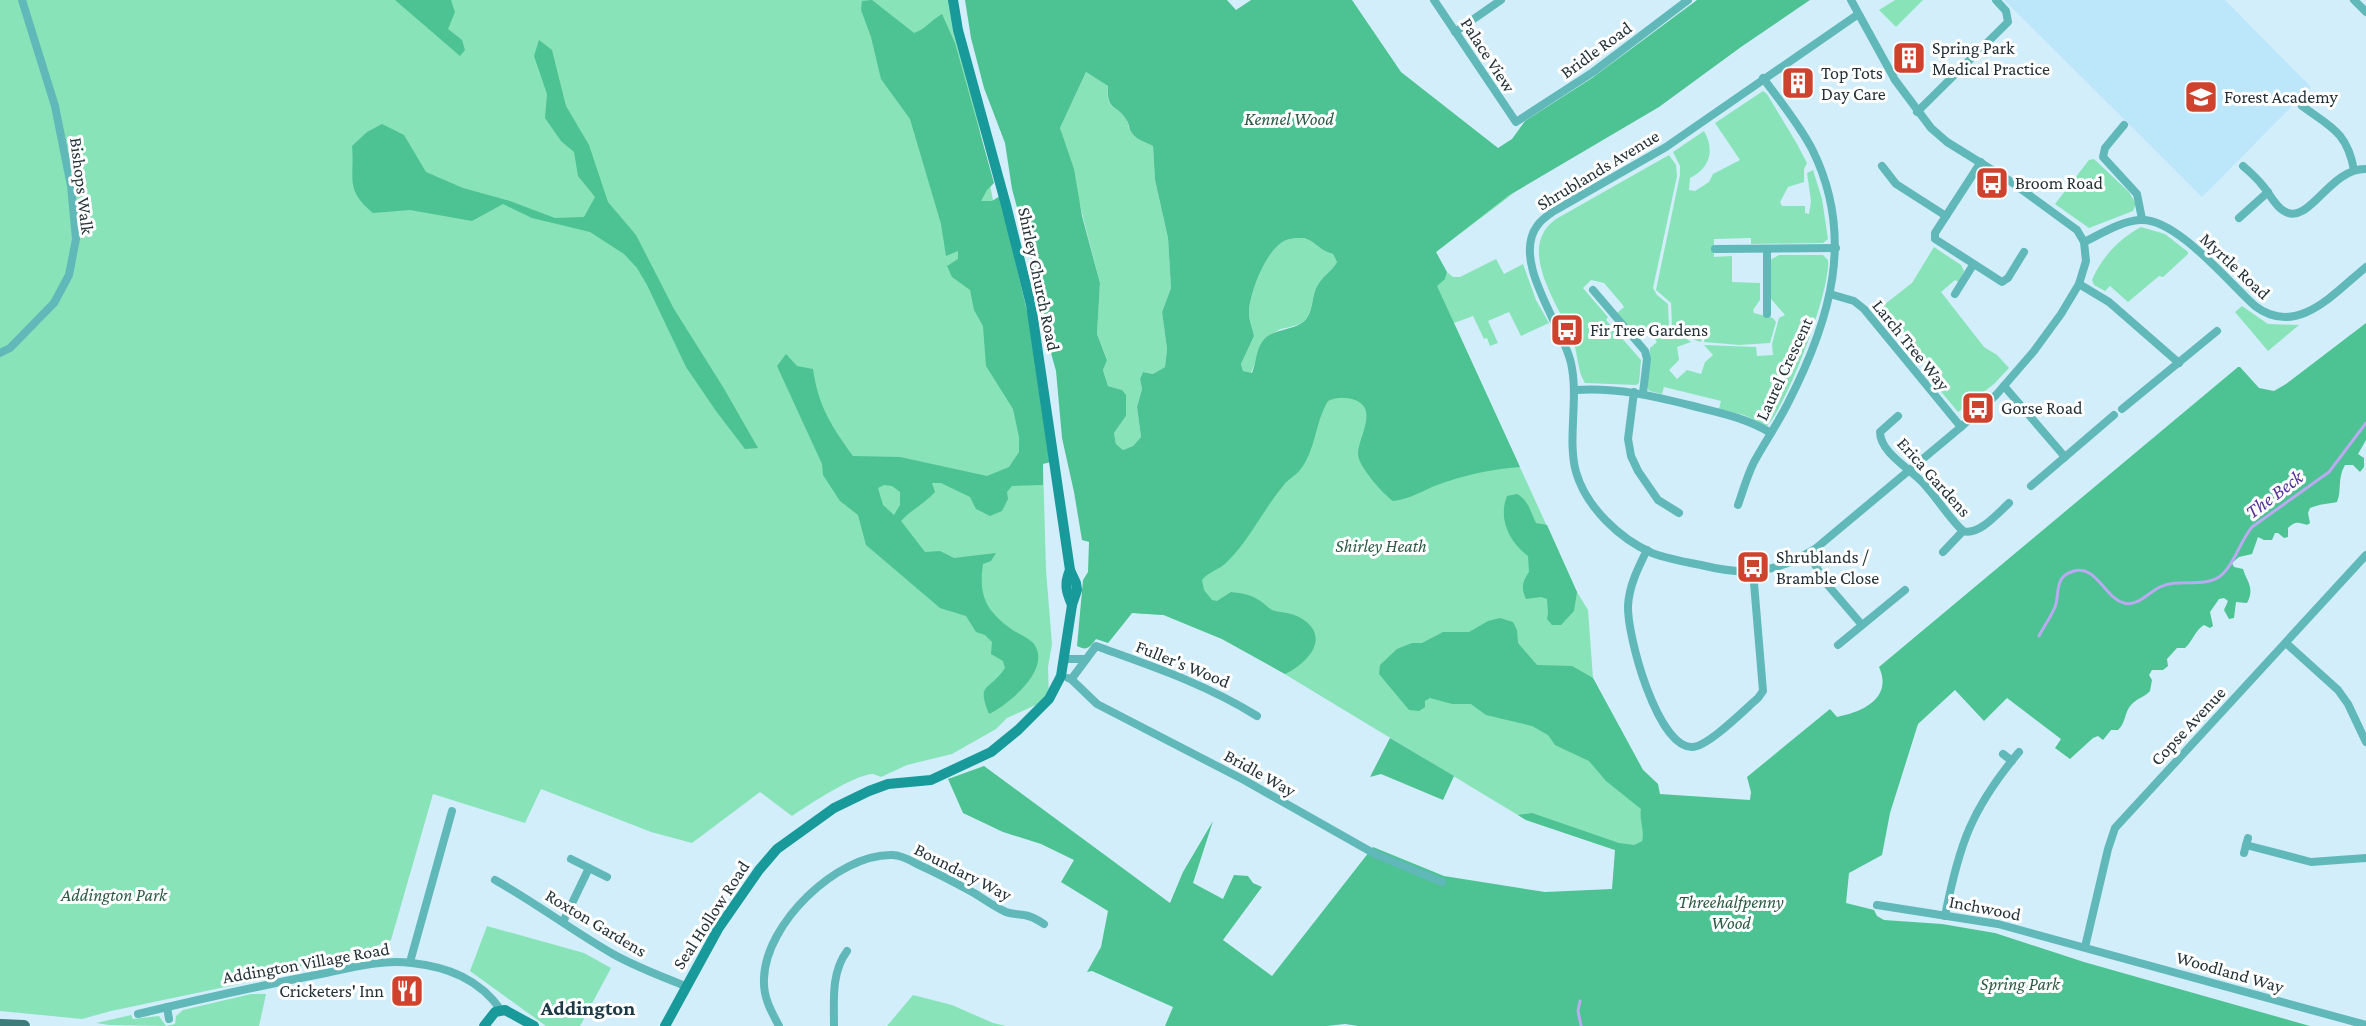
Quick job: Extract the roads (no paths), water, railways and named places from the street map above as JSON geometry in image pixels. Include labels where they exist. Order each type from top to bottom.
[{"type":"main road","points":[[0,1025],[24,1026]]},
{"type":"street","name":"Bishops Walk","points":[[0,353],[10,348],[54,303],[69,275],[76,239],[71,186],[55,106],[22,0]]},
{"type":"street","name":"Shirley Church Road","points":[[953,0],[958,30],[1031,305],[1070,570],[1065,582],[1065,589],[1072,605],[1063,658],[1066,678]]},
{"type":"street","name":"Palace View","points":[[1434,0],[1512,119],[1519,121]]},
{"type":"street","points":[[1455,32],[1501,0]]},
{"type":"street","name":"Bridle Road","points":[[1519,121],[1615,56],[1688,0]]},
{"type":"street","points":[[1647,550],[1631,588],[1628,608],[1630,636],[1643,682],[1659,713],[1673,735],[1689,747],[1696,746],[1708,740],[1758,698],[1763,691],[1753,571],[1787,563],[1808,554],[1961,427],[2004,386],[2048,333],[2079,284],[2086,261],[2084,242],[2074,227],[1981,162],[1942,138],[1917,112],[1889,71],[1851,0]]},
{"type":"street","points":[[1917,112],[2008,22],[2006,11],[1996,0]]},
{"type":"street","points":[[2354,0],[2366,12]]},
{"type":"street","name":"Shrublands Avenue","points":[[1753,571],[1710,567],[1668,558],[1647,550],[1609,523],[1590,499],[1580,481],[1574,454],[1575,390],[1568,351],[1542,295],[1532,267],[1531,245],[1536,226],[1554,211],[1666,147],[1857,15]]},
{"type":"street","name":"Laurel Crescent","points":[[1738,505],[1754,464],[1809,358],[1830,294],[1836,248],[1832,209],[1817,160],[1800,129],[1763,78]]},
{"type":"street","points":[[2302,106],[2345,140],[2354,170]]},
{"type":"street","points":[[2084,242],[2142,219],[2137,194],[2102,154],[2124,125]]},
{"type":"street","points":[[1981,162],[1935,233],[1935,239],[2002,282],[2008,278],[2024,252]]},
{"type":"street","points":[[1882,166],[1896,184],[1946,216]]},
{"type":"street","points":[[2242,166],[2281,209],[2297,214],[2308,208],[2336,179],[2354,170],[2366,169]]},
{"type":"street","points":[[2239,218],[2268,192]]},
{"type":"street","name":"Myrtle Road","points":[[2142,219],[2156,221],[2174,230],[2250,301],[2267,314],[2278,318],[2291,318],[2312,310],[2366,267]]},
{"type":"street","points":[[1715,249],[1836,248]]},
{"type":"street","points":[[1767,249],[1767,314]]},
{"type":"street","points":[[1955,294],[1973,265]]},
{"type":"street","points":[[2079,284],[2109,302],[2179,363]]},
{"type":"street","points":[[1593,290],[1645,351],[1647,358],[1643,393]]},
{"type":"street","name":"Larch Tree Way","points":[[1830,294],[1854,301],[1864,309],[1961,427]]},
{"type":"street","points":[[2122,409],[2217,331]]},
{"type":"street","points":[[2004,386],[2065,457]]},
{"type":"street","points":[[1575,390],[1643,393],[1741,418],[1771,433]]},
{"type":"street","points":[[1634,392],[1628,440],[1633,462],[1658,500],[1679,513]]},
{"type":"street","points":[[2031,486],[2115,415]]},
{"type":"street","name":"Erica Gardens","points":[[1898,416],[1882,430],[1880,435],[1887,448],[1924,483],[1963,531]]},
{"type":"street","points":[[1943,552],[1963,531],[1970,532],[1977,529],[2009,503]]},
{"type":"street","points":[[1808,554],[1826,583],[1862,625]]},
{"type":"street","name":"Copse Avenue","points":[[2085,947],[2115,828],[2366,555]]},
{"type":"street","points":[[1838,645],[1905,590]]},
{"type":"street","points":[[2286,643],[2338,690],[2348,704],[2366,742]]},
{"type":"street","name":"Fuller's Wood","points":[[1086,659],[1096,646],[1181,676],[1233,701],[1257,716]]},
{"type":"street","points":[[1063,658],[1086,659]]},
{"type":"street","points":[[1066,678],[1086,659]]},
{"type":"street","name":"Bridle Way","points":[[1066,678],[1097,704],[1244,780],[1375,854],[1442,882]]},
{"type":"street","name":"Seal Hollow Road","points":[[665,1026],[685,986],[732,907],[768,859],[789,839],[834,808],[869,790],[888,784],[931,780],[991,752],[1018,730],[1066,678]]},
{"type":"street","points":[[1945,916],[1954,872],[1965,836],[1982,802],[2019,753]]},
{"type":"street","points":[[2003,754],[2012,761]]},
{"type":"street","points":[[410,962],[452,811]]},
{"type":"street","points":[[2246,845],[2311,862],[2366,858]]},
{"type":"street","name":"Boundary Way","points":[[779,1026],[768,1006],[764,980],[765,966],[774,941],[788,917],[819,886],[842,870],[858,863],[874,857],[894,854],[935,872],[1005,912],[1026,915],[1044,924]]},
{"type":"street","points":[[571,859],[607,878]]},
{"type":"street","points":[[562,922],[589,868]]},
{"type":"street","name":"Roxton Gardens","points":[[495,880],[614,954],[685,986]]},
{"type":"street","name":"Inchwood","points":[[1877,905],[1992,923],[2085,947]]},
{"type":"street","name":"Woodland Way","points":[[2085,947],[2365,1022]]},
{"type":"street","points":[[834,1026],[834,985],[840,960],[847,951]]},
{"type":"street","name":"Addington Village Road","points":[[138,1014],[322,973],[385,963],[410,962],[439,967],[465,976],[494,999],[501,1010],[512,1012],[534,1026]]},
{"type":"street","points":[[167,1007],[169,1019]]},
{"type":"street","points":[[484,1026],[488,1018],[501,1010]]},
{"type":"waterway","name":"The Beck","points":[[2039,636],[2055,607],[2060,582],[2071,572],[2080,570],[2087,572],[2117,600],[2129,604],[2167,584],[2205,582],[2219,577],[2229,567],[2252,527],[2329,472],[2366,423]]},
{"type":"waterway","points":[[1580,1001],[1578,1011],[1581,1026]]},
{"type":"place","name":"Spring Park Medical Practice","points":[[1909,58]]},
{"type":"place","name":"Top Tots Day Care","points":[[1798,83]]},
{"type":"place","name":"Forest Academy","points":[[2201,97]]},
{"type":"place","name":"Broom Road","points":[[1992,183]]},
{"type":"place","name":"Fir Tree Gardens","points":[[1567,330]]},
{"type":"place","name":"Gorse Road","points":[[1978,408]]},
{"type":"place","name":"Shrublands / Bramble Close","points":[[1753,567]]},
{"type":"place","name":"Cricketers' Inn","points":[[407,991]]},
{"type":"district","name":"Addington","points":[[588,1008]]},
{"type":"park label","name":"Kennel Wood","points":[[1289,119]]},
{"type":"park label","name":"Shirley Heath","points":[[1381,546]]},
{"type":"park label","name":"Addington Park","points":[[114,895]]},
{"type":"park label","name":"Threehalfpenny Wood","points":[[1731,912]]},
{"type":"park label","name":"Spring Park","points":[[2020,984]]}]
